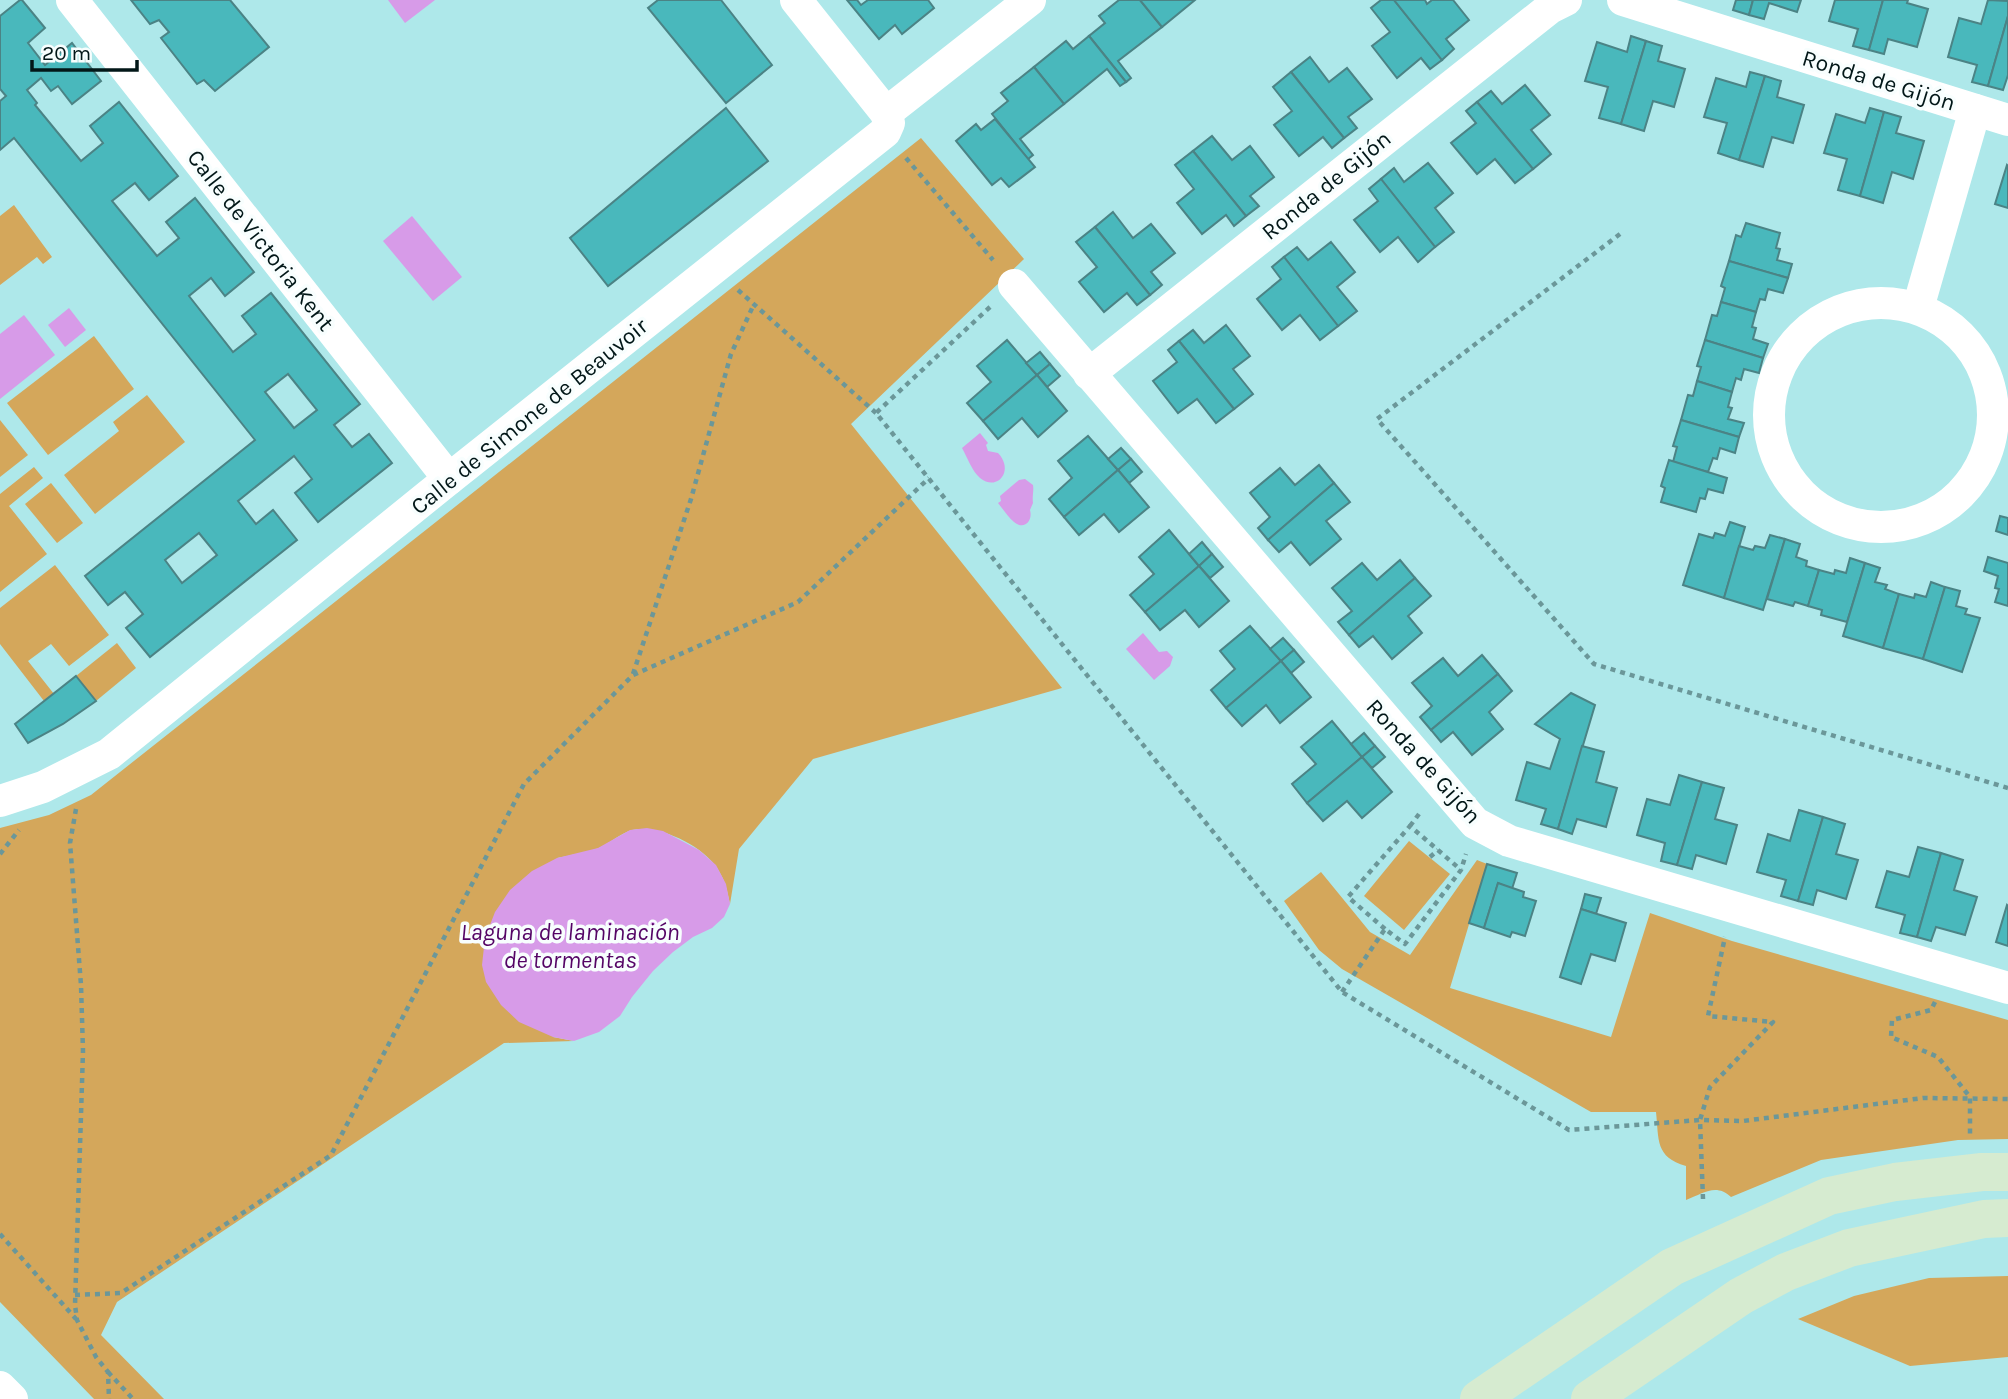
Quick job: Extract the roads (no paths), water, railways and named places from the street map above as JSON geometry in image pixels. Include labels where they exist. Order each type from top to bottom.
[{"type":"street","name":"Calle de Victoria Kent","points":[[72,0],[449,479]]},
{"type":"street","points":[[796,0],[886,123]]},
{"type":"street","name":"Calle de Simone de Beauvoir","points":[[0,801],[43,787],[108,754],[886,123],[1030,0]]},
{"type":"street","name":"Ronda de Gijón","points":[[1089,374],[1550,8],[1566,0]]},
{"type":"street","name":"Ronda de Gijón","points":[[1623,0],[2008,120]]},
{"type":"street","name":"Ronda de Gijón","points":[[1918,308],[1975,110]]},
{"type":"street","name":"Ronda de Gijón","points":[[1014,285],[1475,823],[1509,841],[2008,988]]},
{"type":"street","points":[[1882,303],[1918,308],[1951,326],[1976,354],[1991,388],[1994,426],[1984,462],[1963,493],[1933,515],[1898,526],[1860,526],[1825,513],[1796,490],[1777,458],[1768,422],[1772,386],[1787,352],[1812,325],[1845,308],[1882,303]]},
{"type":"street","points":[[1479,1399],[1672,1267],[1829,1196],[1895,1182],[1982,1172],[2008,1172]]},
{"type":"street","points":[[1590,1399],[1741,1296],[1786,1272],[1849,1248],[1984,1219],[2008,1218]]},
{"type":"street","points":[[0,1387],[12,1399]]},
{"type":"water","points":[[388,0],[435,0],[405,23]]},
{"type":"water","points":[[412,216],[462,277],[433,301],[383,241]]},
{"type":"water","points":[[69,308],[86,330],[65,347],[48,325]]},
{"type":"water","points":[[24,315],[55,355],[0,399],[0,334]]},
{"type":"water","points":[[980,433],[988,443],[988,451],[998,453],[1005,466],[1002,478],[992,483],[980,478],[962,448]]},
{"type":"water","points":[[1025,479],[1033,485],[1033,503],[1029,521],[1022,525],[1012,520],[998,503],[1001,501],[1000,496],[1019,480]]},
{"type":"water","points":[[1143,633],[1159,652],[1167,651],[1173,657],[1170,666],[1154,680],[1126,649]]},
{"type":"water","name":"Laguna de laminación de tormentas","points":[[647,828],[663,831],[699,850],[716,865],[726,884],[730,904],[724,917],[712,928],[693,937],[673,952],[653,971],[620,1016],[599,1032],[574,1041],[553,1037],[519,1022],[501,1005],[486,982],[482,965],[485,938],[495,912],[510,890],[532,871],[557,858],[598,848],[630,830]]}]
